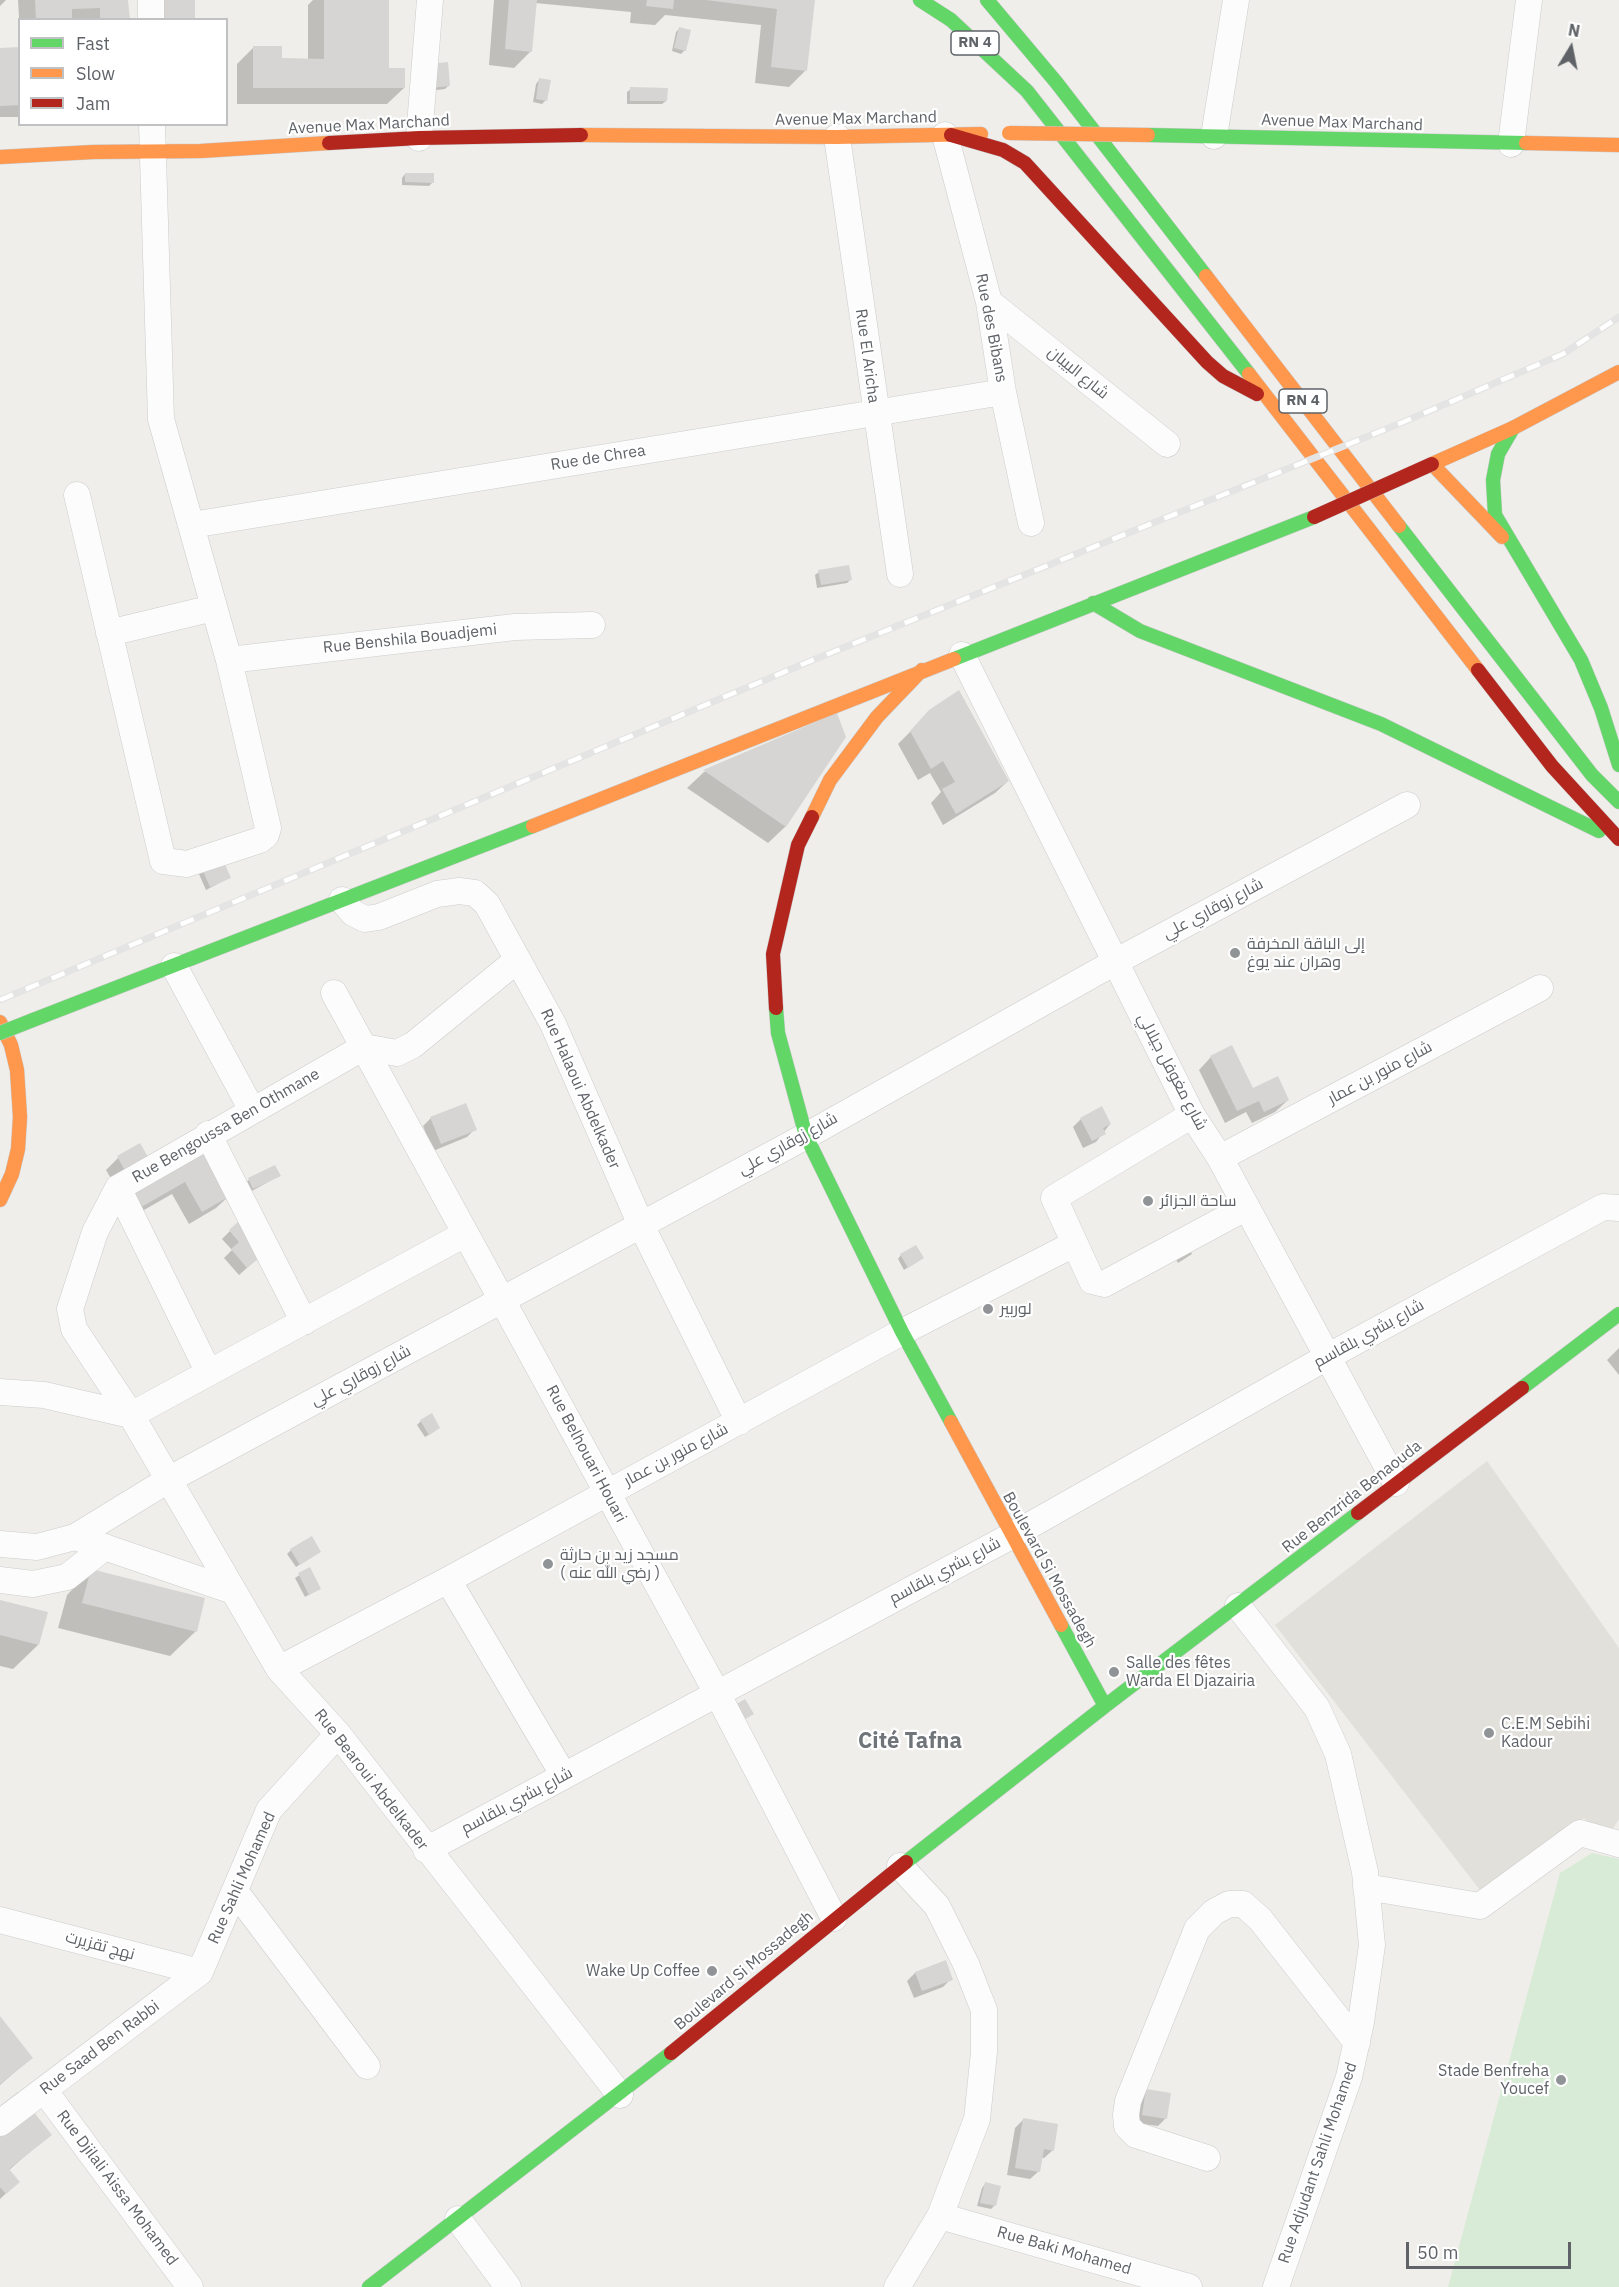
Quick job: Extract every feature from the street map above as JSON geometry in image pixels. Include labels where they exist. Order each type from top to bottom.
[{"type":"main road","name":"RN 4","points":[[920,0],[951,20],[1026,91],[1128,217],[1552,766],[1619,840]]},
{"type":"main road","points":[[942,0],[1026,91]]},
{"type":"main road","name":"RN 4","points":[[987,0],[1056,82],[1592,775],[1619,802]]},
{"type":"main road","name":"Avenue Max Marchand","points":[[93,152],[201,151],[419,138],[542,135],[837,137],[1009,133],[1619,146]]},
{"type":"main road","points":[[948,135],[1003,150],[1025,163],[1215,370],[1233,382],[1267,398]]},
{"type":"main road","points":[[0,157],[93,152]]},
{"type":"main road","points":[[7,171],[93,152]]},
{"type":"main road","points":[[0,1033],[1314,517],[1513,428],[1619,372]]},
{"type":"main road","points":[[1513,428],[1498,454],[1492,480],[1495,515],[1581,660],[1601,708],[1619,765]]},
{"type":"main road","points":[[1432,464],[1515,552]]},
{"type":"main road","points":[[1093,603],[1140,631],[1382,724],[1619,840]]},
{"type":"main road","name":"Boulevard Si Mossadegh","points":[[369,2287],[620,2095],[834,1918],[1105,1706],[902,1332],[806,1136],[778,1033],[773,954],[798,845],[830,780],[876,717],[922,670]]},
{"type":"main road","points":[[0,1022],[11,1045],[17,1070],[20,1117],[16,1158],[0,1200]]},
{"type":"main road","name":"Rue Benzrida Benaouda","points":[[1105,1706],[1619,1314]]},
{"type":"street","points":[[151,0],[151,18]]},
{"type":"street","points":[[419,138],[430,0]]},
{"type":"street","points":[[1214,136],[1236,0]]},
{"type":"street","points":[[1511,144],[1529,0]]},
{"type":"street","points":[[77,495],[163,861],[187,864],[260,840],[266,835],[268,828],[229,660],[161,419],[152,126]]},
{"type":"street","name":"Rue des Bibans","points":[[948,135],[989,302],[1003,392],[1031,523]]},
{"type":"street","name":"Rue El Aricha","points":[[837,137],[900,574]]},
{"type":"street","name":"شارع البيبان","points":[[989,302],[1167,444]]},
{"type":"street","name":"Rue de Chrea","points":[[192,525],[1003,392]]},
{"type":"street","points":[[109,633],[213,608]]},
{"type":"street","name":"Rue Benshila Bouadjemi","points":[[229,660],[515,627],[592,625]]},
{"type":"street","name":"شارع مغوفل جيلالي","points":[[962,655],[1192,1115],[1220,1158],[1245,1208],[1329,1356],[1395,1483]]},
{"type":"street","name":"شارع زوقاري علي","points":[[75,1537],[168,1480],[806,1136],[1115,962],[1407,805]]},
{"type":"street","name":"Rue Halaoui Abdelkader","points":[[342,900],[353,913],[365,919],[379,917],[437,894],[459,891],[475,893],[487,904],[553,1024],[641,1224],[738,1422]]},
{"type":"street","points":[[364,1047],[397,1053],[414,1045],[516,960]]},
{"type":"street","points":[[174,966],[252,1110]]},
{"type":"street","name":"شارع منور بن عمار","points":[[1220,1158],[1540,988]]},
{"type":"street","name":"Rue Belhouari Houari","points":[[334,993],[718,1695],[834,1918]]},
{"type":"street","name":"Rue Bengoussa Ben Othmane","points":[[131,1415],[74,1329],[70,1309],[95,1232],[118,1188],[208,1134],[364,1047]]},
{"type":"street","points":[[1192,1115],[1056,1194],[1054,1203],[1092,1281],[1104,1284],[1245,1208]]},
{"type":"street","points":[[208,1134],[304,1322]]},
{"type":"street","points":[[118,1188],[209,1373]]},
{"type":"street","name":"شارع بشري بلقاسم","points":[[426,1850],[1011,1536],[1329,1356],[1603,1207],[1619,1208]]},
{"type":"street","points":[[0,1392],[44,1395],[131,1415],[465,1234]]},
{"type":"street","name":"شارع منور بن عمار","points":[[279,1669],[448,1580],[902,1332],[1074,1244]]},
{"type":"street","name":"Rue Bearoui Abdelkader","points":[[131,1415],[279,1669],[338,1734],[426,1850],[620,2095]]},
{"type":"street","points":[[0,1544],[37,1546],[75,1537],[233,1591]]},
{"type":"street","points":[[0,1580],[33,1584],[67,1577],[105,1547]]},
{"type":"street","points":[[448,1580],[564,1776]]},
{"type":"street","name":"Rue Adjudant Sahli Mohamed","points":[[1238,1606],[1317,1708],[1338,1754],[1366,1887],[1372,1945],[1357,2043],[1349,2077],[1276,2287]]},
{"type":"street","name":"Rue Sahli Mohamed","points":[[200,1972],[270,1810],[338,1734]]},
{"type":"street","points":[[1366,1887],[1480,1906],[1580,1833],[1619,1844]]},
{"type":"street","points":[[897,2287],[939,2216],[977,2119],[984,2052],[984,2010],[966,1964],[937,1906],[900,1866]]},
{"type":"street","points":[[235,1891],[367,2066]]},
{"type":"street","points":[[1207,2158],[1136,2135],[1127,2126],[1126,2115],[1128,2101],[1197,1929],[1214,1912],[1229,1904],[1243,1904],[1251,1911],[1357,2043]]},
{"type":"street","name":"نهج تقزيرت","points":[[0,1920],[200,1972]]},
{"type":"street","name":"Rue Saad Ben Rabbi","points":[[0,2122],[200,1972]]},
{"type":"street","name":"Rue Djilali Aissa Mohamed","points":[[44,2090],[190,2287]]},
{"type":"street","name":"Rue Baki Mohamed","points":[[939,2216],[1189,2287]]},
{"type":"street","points":[[458,2219],[508,2287]]},
{"type":"shaded area","name":"C.E.M Sebihi Kadour","points":[[1487,1461],[1619,1648],[1619,1819],[1606,1840],[1584,1818],[1483,1894],[1275,1625]]},
{"type":"green space","name":"Stade Benfreha Youcef","points":[[1592,1853],[1619,1859],[1619,2287],[1448,2287],[1560,1873]]},
{"type":"building","points":[[35,0],[128,0],[130,18],[100,18],[100,8],[72,9],[72,18],[36,18]]},
{"type":"building","points":[[149,0],[195,0],[195,18],[149,18]]},
{"type":"building","points":[[324,0],[389,0],[389,68],[405,68],[405,88],[253,88],[253,46],[282,46],[282,58],[324,59]]},
{"type":"building","points":[[509,0],[537,0],[532,52],[505,49]]},
{"type":"building","points":[[647,0],[674,0],[673,9],[646,6]]},
{"type":"building","points":[[706,0],[815,0],[807,71],[771,67],[777,9]]},
{"type":"building","points":[[679,27],[691,30],[686,51],[674,48]]},
{"type":"building","points":[[18,47],[18,105],[0,106],[0,48]]},
{"type":"building","points":[[448,62],[450,86],[431,88],[429,64]]},
{"type":"building","points":[[539,78],[551,80],[547,101],[536,99]]},
{"type":"building","points":[[630,87],[668,88],[667,101],[630,101]]},
{"type":"building","points":[[405,173],[434,173],[434,183],[405,182]]},
{"type":"building","points":[[849,565],[852,580],[821,585],[818,570]]},
{"type":"building","points":[[959,690],[1009,781],[956,814],[942,789],[955,782],[943,761],[931,769],[910,731],[929,710]]},
{"type":"building","points":[[837,713],[846,737],[786,827],[703,770]]},
{"type":"building","points":[[223,860],[231,878],[210,887],[202,869]]},
{"type":"building","points":[[1232,1045],[1253,1088],[1278,1076],[1289,1100],[1264,1112],[1259,1101],[1237,1111],[1210,1056]]},
{"type":"building","points":[[466,1103],[477,1130],[441,1144],[430,1117]]},
{"type":"building","points":[[1102,1106],[1111,1124],[1103,1128],[1106,1134],[1092,1141],[1080,1118]]},
{"type":"building","points":[[197,1138],[230,1196],[202,1212],[185,1182],[136,1210],[129,1178],[117,1156],[140,1143],[152,1164]]},
{"type":"building","points":[[275,1165],[281,1176],[253,1189],[248,1178]]},
{"type":"building","points":[[239,1221],[266,1252],[247,1268],[231,1249],[239,1242],[229,1230]]},
{"type":"building","points":[[916,1245],[924,1258],[908,1268],[900,1254]]},
{"type":"building","points":[[432,1413],[440,1428],[429,1435],[420,1420]]},
{"type":"building","points":[[312,1536],[321,1552],[300,1565],[290,1549]]},
{"type":"building","points":[[310,1567],[321,1589],[309,1595],[298,1573]]},
{"type":"building","points":[[91,1569],[205,1598],[197,1632],[82,1603]]},
{"type":"building","points":[[0,1600],[48,1612],[39,1645],[0,1635]]},
{"type":"building","points":[[745,1699],[754,1714],[739,1723],[730,1708]]},
{"type":"building","points":[[946,1960],[953,1980],[922,1991],[915,1972]]},
{"type":"building","points":[[0,2016],[33,2058],[0,2084]]},
{"type":"building","points":[[1146,2089],[1171,2093],[1167,2119],[1142,2115]]},
{"type":"building","points":[[18,2092],[52,2135],[9,2169],[20,2182],[6,2194],[0,2187],[0,2106]]},
{"type":"building","points":[[1023,2118],[1058,2124],[1054,2151],[1044,2149],[1040,2172],[1015,2168]]},
{"type":"building","points":[[985,2182],[1001,2186],[996,2206],[980,2203]]},
{"type":"railway","points":[[0,1000],[808,662],[1401,423],[1563,354],[1619,317]]},
{"type":"traffic: fast","points":[[920,0],[951,20],[1027,91],[1249,374]]},
{"type":"traffic: fast","points":[[987,0],[1056,82],[1206,276]]},
{"type":"traffic: fast","points":[[1148,135],[1526,143]]},
{"type":"traffic: fast","points":[[1513,428],[1498,454],[1493,480],[1495,515],[1581,660],[1601,708],[1619,765]]},
{"type":"traffic: fast","points":[[954,659],[1314,517]]},
{"type":"traffic: fast","points":[[1399,526],[1592,775],[1619,802]]},
{"type":"traffic: fast","points":[[1093,603],[1140,631],[1381,724],[1599,831]]},
{"type":"traffic: fast","points":[[33,1020],[533,826]]},
{"type":"traffic: fast","points":[[776,1008],[778,1033],[806,1136],[902,1332],[951,1422]]},
{"type":"traffic: fast","points":[[0,1033],[33,1020]]},
{"type":"traffic: fast","points":[[1522,1388],[1619,1314]]},
{"type":"traffic: fast","points":[[1105,1706],[1358,1513]]},
{"type":"traffic: fast","points":[[906,1862],[1105,1706],[1061,1625]]},
{"type":"traffic: fast","points":[[369,2287],[671,2053]]},
{"type":"traffic: slow","points":[[1009,133],[1148,135]]},
{"type":"traffic: slow","points":[[581,135],[837,137],[981,134]]},
{"type":"traffic: slow","points":[[0,157],[93,152],[201,151],[329,143]]},
{"type":"traffic: slow","points":[[1526,143],[1619,145]]},
{"type":"traffic: slow","points":[[1206,276],[1399,526]]},
{"type":"traffic: slow","points":[[1432,464],[1513,428],[1619,372]]},
{"type":"traffic: slow","points":[[1249,374],[1478,670]]},
{"type":"traffic: slow","points":[[1432,464],[1502,537]]},
{"type":"traffic: slow","points":[[533,826],[954,659]]},
{"type":"traffic: slow","points":[[812,817],[830,780],[877,717],[922,670]]},
{"type":"traffic: slow","points":[[0,1022],[11,1045],[17,1070],[20,1117],[18,1149],[12,1174],[0,1200]]},
{"type":"traffic: slow","points":[[951,1422],[1061,1625]]},
{"type":"traffic: jam","points":[[329,143],[419,138],[581,135]]},
{"type":"traffic: jam","points":[[951,135],[1003,150],[1025,163],[1207,362],[1223,376],[1257,394]]},
{"type":"traffic: jam","points":[[1314,517],[1432,464]]},
{"type":"traffic: jam","points":[[1478,670],[1552,766],[1619,839]]},
{"type":"traffic: jam","points":[[776,1008],[773,954],[798,845],[812,817]]},
{"type":"traffic: jam","points":[[1358,1513],[1522,1388]]},
{"type":"traffic: jam","points":[[671,2053],[906,1862]]},
{"type":"place","name":"إلى الباقة المخرفة وهران عند يوغ","points":[[1235,953]]},
{"type":"place","name":"ساحة الجزائر","points":[[1148,1201]]},
{"type":"place","name":"لوربير","points":[[988,1309]]},
{"type":"place","name":"مسجد زيد بن حارثة ( رضي الله عنه )","points":[[548,1564]]},
{"type":"place","name":"Salle des fêtes Warda El Djazairia","points":[[1114,1672]]},
{"type":"place","name":"C.E.M Sebihi Kadour","points":[[1489,1733]]},
{"type":"place","name":"Wake Up Coffee","points":[[712,1971]]},
{"type":"place","name":"Stade Benfreha Youcef","points":[[1561,2080]]},
{"type":"district","name":"Cité Tafna","points":[[910,1742]]}]
